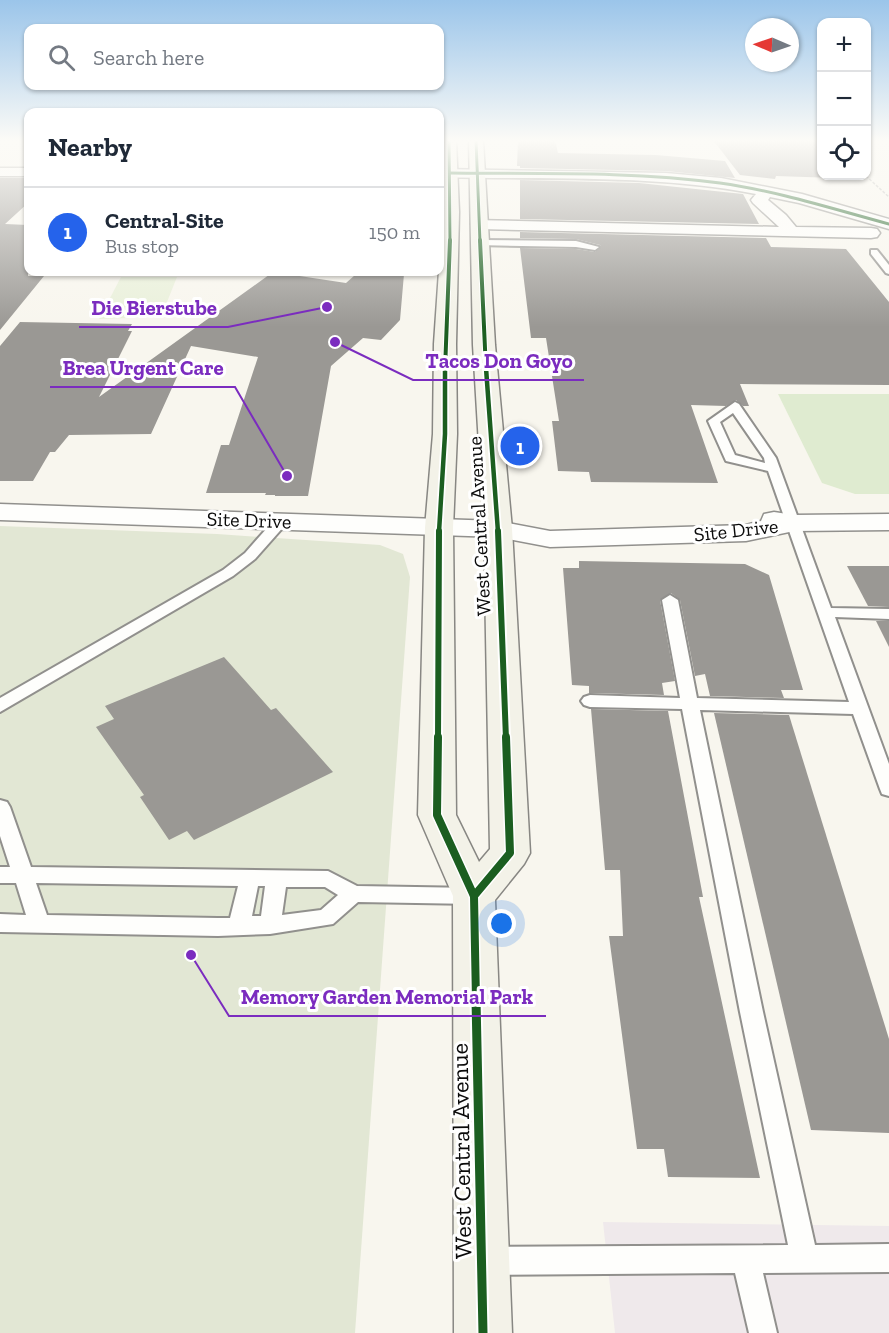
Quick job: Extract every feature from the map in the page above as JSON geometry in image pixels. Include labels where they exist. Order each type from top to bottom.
[{"type":"main road","name":"West Central Avenue","points":[[446,202],[449,266],[445,344],[445,434],[438,528],[437,815],[474,896],[483,1333]]},
{"type":"main road","name":"West Central Avenue","points":[[474,896],[510,853],[498,529],[478,202]]},
{"type":"street","points":[[761,202],[785,220],[790,232]]},
{"type":"street","points":[[809,202],[889,224]]},
{"type":"street","points":[[479,233],[871,233]]},
{"type":"street","name":"Site Drive","points":[[0,512],[498,529],[550,539],[746,533],[794,523],[889,522]]},
{"type":"lane","points":[[479,233],[595,247]]},
{"type":"lane","points":[[874,252],[888,269]]},
{"type":"lane","points":[[774,469],[730,458],[714,421],[735,406],[770,458],[794,523],[859,708],[889,789]]},
{"type":"lane","points":[[0,706],[228,573],[250,556],[281,521]]},
{"type":"lane","points":[[670,600],[763,1075],[804,1258]]},
{"type":"lane","points":[[825,612],[889,614]]},
{"type":"lane","points":[[590,701],[859,708]]},
{"type":"lane","points":[[0,807],[40,924]]},
{"type":"lane","points":[[0,875],[328,879],[354,894],[474,896]]},
{"type":"lane","points":[[239,926],[250,878]]},
{"type":"lane","points":[[270,925],[277,878]]},
{"type":"lane","points":[[0,923],[270,925],[326,918],[354,894]]},
{"type":"lane","points":[[481,1262],[889,1258]]},
{"type":"lane","points":[[746,1260],[763,1333]]},
{"type":"shaded area","points":[[603,1222],[889,1226],[889,1333],[615,1333]]},
{"type":"green space","points":[[121,277],[177,277],[161,317],[99,319]]},
{"type":"green space","points":[[778,394],[889,394],[889,494],[855,494],[822,483]]},
{"type":"green space","points":[[0,526],[217,534],[380,545],[403,554],[410,577],[355,1333],[0,1333]]},
{"type":"building","points":[[0,202],[24,202],[24,207],[5,224],[24,225],[24,276],[44,276],[0,330]]},
{"type":"building","points":[[520,202],[747,202],[759,224],[520,219]]},
{"type":"building","points":[[520,232],[766,238],[771,247],[846,249],[889,302],[889,385],[740,384],[749,406],[743,406],[736,400],[726,406],[691,405],[718,483],[591,482],[589,472],[558,471],[552,421],[559,421],[546,338],[531,338],[520,248],[576,249],[595,252],[601,247],[576,239],[520,238]]},
{"type":"building","points":[[267,276],[300,276],[346,283],[354,276],[404,276],[400,320],[381,340],[363,338],[331,366],[308,496],[206,493],[221,445],[229,445],[258,357],[191,346],[151,434],[69,435],[55,452],[50,452],[33,481],[0,481],[0,346],[20,322],[132,324],[128,331],[132,331],[99,397]]},
{"type":"building","points":[[579,561],[745,564],[769,575],[803,690],[781,690],[784,698],[710,696],[705,674],[695,676],[680,600],[671,593],[660,600],[675,681],[662,683],[664,695],[589,693],[589,686],[572,685],[563,568],[579,568]]},
{"type":"building","points":[[847,566],[889,566],[889,607],[868,606]]},
{"type":"building","points":[[876,621],[889,621],[889,647]]},
{"type":"building","points":[[224,657],[271,710],[276,708],[333,772],[194,840],[187,831],[169,840],[140,797],[144,795],[96,727],[114,719],[105,706]]},
{"type":"building","points":[[591,709],[668,711],[703,897],[699,897],[760,1178],[668,1177],[664,1149],[637,1149],[609,936],[623,936],[620,870],[605,870]]},
{"type":"building","points":[[714,713],[789,715],[889,1039],[889,1133],[811,1130]]},
{"type":"cycle path","points":[[451,202],[445,344],[445,434],[439,528],[437,815],[474,896],[483,1333]]},
{"type":"cycle path","points":[[474,896],[510,853],[498,529],[484,345],[478,202]]},
{"type":"cycle path","points":[[807,202],[889,224]]},
{"type":"place","name":"Die Bierstube","points":[[327,307]]},
{"type":"place","name":"Tacos Don Goyo","points":[[335,342]]},
{"type":"place","name":"Central-Site","points":[[520,446]]},
{"type":"place","name":"Brea Urgent Care","points":[[287,476]]},
{"type":"place","name":"Memory Garden Memorial Park","points":[[191,955]]}]
